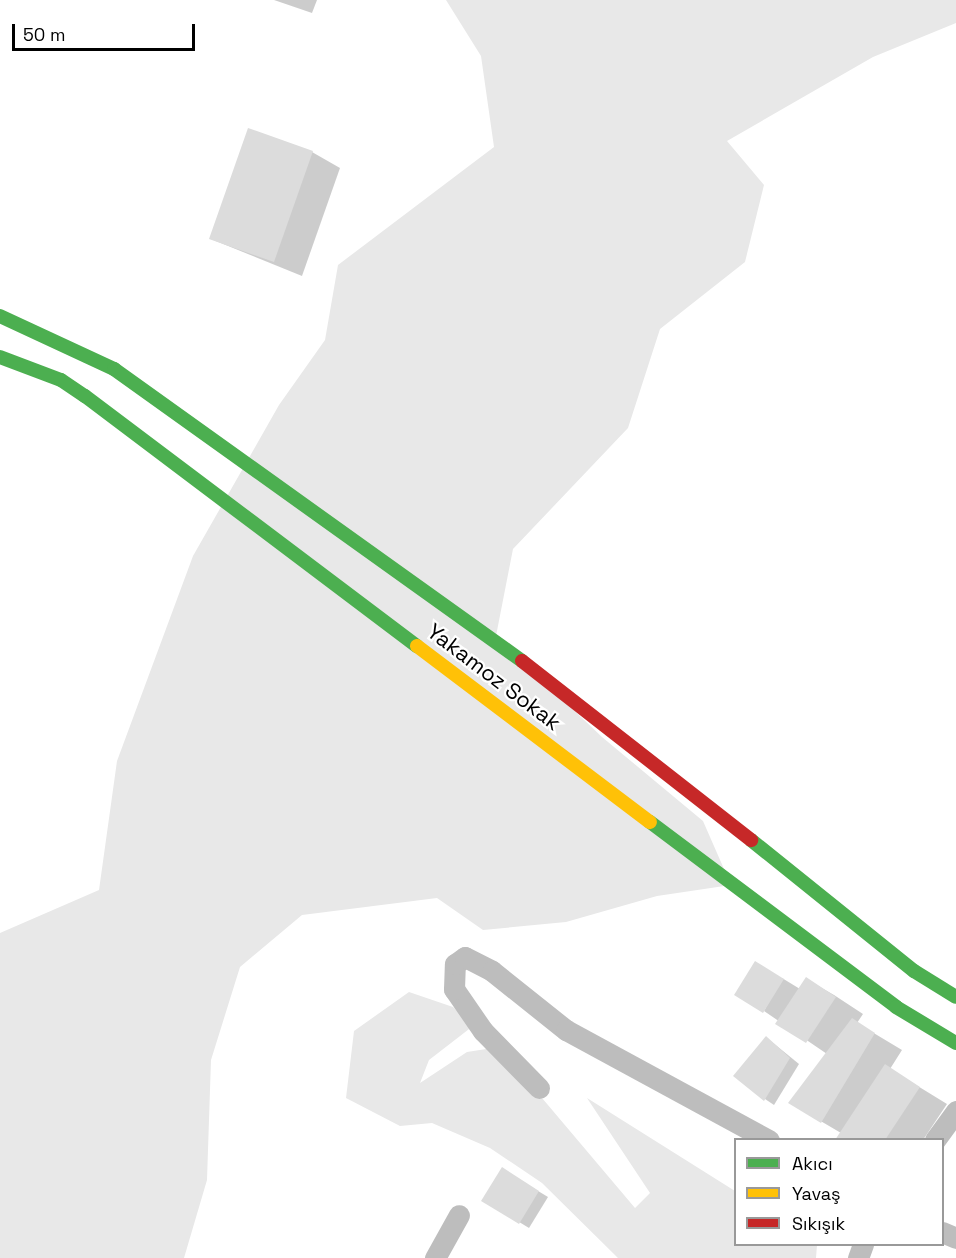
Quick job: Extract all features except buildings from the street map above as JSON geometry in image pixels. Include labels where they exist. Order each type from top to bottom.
[{"type":"main road","name":"Yakamoz Sokak","points":[[0,316],[114,369],[593,712],[914,971],[956,997]]},
{"type":"main road","name":"Yakamoz Sokak","points":[[0,357],[47,373],[85,396],[896,1007],[956,1043]]},
{"type":"street","points":[[539,1088],[483,1031],[454,989],[455,964],[465,957],[492,971],[566,1030],[765,1138]]},
{"type":"street","points":[[936,1138],[956,1111]]},
{"type":"street","points":[[435,1258],[459,1215]]},
{"type":"shaded area","points":[[446,0],[956,0],[956,23],[873,57],[727,141],[764,185],[745,262],[660,329],[628,428],[513,549],[496,636],[602,737],[703,821],[731,885],[657,896],[566,922],[483,930],[437,898],[302,915],[240,967],[211,1060],[207,1180],[184,1258],[0,1258],[0,933],[99,890],[117,761],[193,556],[279,405],[325,340],[338,265],[494,147],[481,56]]},
{"type":"shaded area","points":[[409,992],[453,1007],[473,1026],[429,1060],[420,1083],[467,1052],[499,1047],[635,1208],[650,1193],[587,1098],[734,1190],[734,1246],[817,1246],[816,1258],[618,1258],[542,1183],[490,1148],[432,1123],[400,1126],[346,1098],[354,1031]]},
{"type":"traffic: fast","points":[[0,316],[114,369],[522,661]]},
{"type":"traffic: fast","points":[[0,357],[61,380],[85,396],[417,646]]},
{"type":"traffic: fast","points":[[650,822],[896,1007],[956,1043]]},
{"type":"traffic: fast","points":[[751,840],[914,971],[956,997]]},
{"type":"traffic: slow","points":[[417,646],[650,822]]},
{"type":"traffic: jam","points":[[522,661],[751,840]]}]
